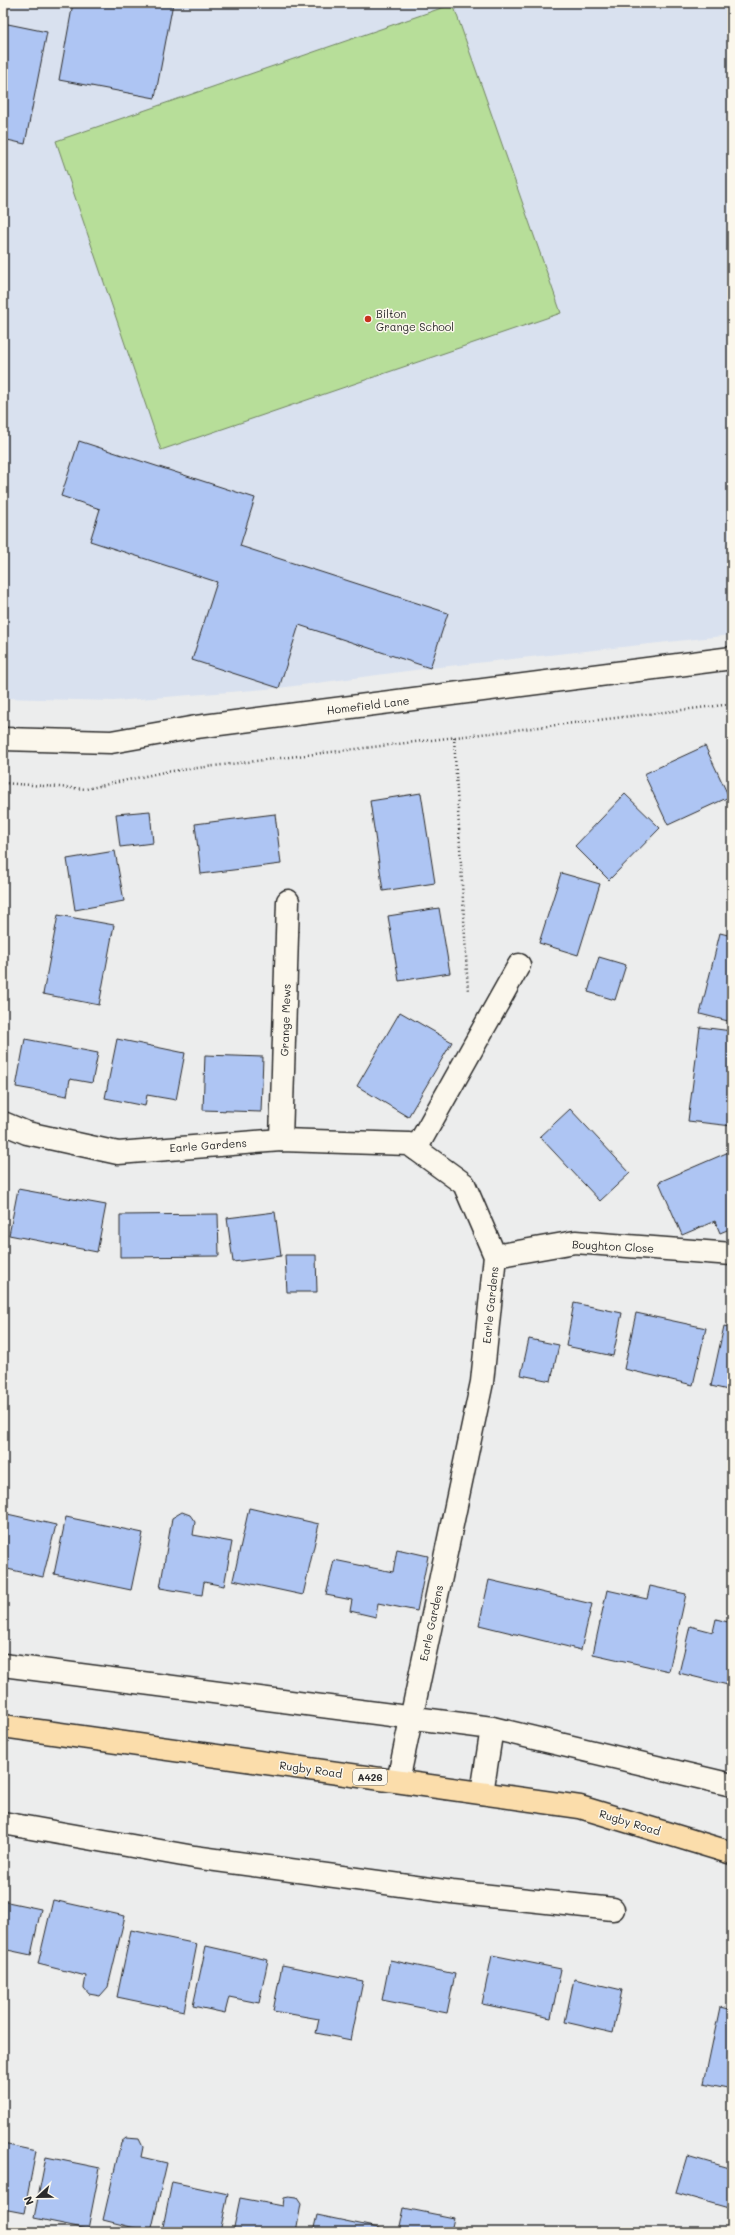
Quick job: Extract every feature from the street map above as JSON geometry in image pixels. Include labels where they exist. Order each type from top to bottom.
[{"type":"main road","name":"Rugby Road","points":[[3,1726],[580,1807],[732,1853]]},
{"type":"street","name":"Homefield Lane","points":[[3,739],[111,742],[196,727],[732,658]]},
{"type":"street","name":"Grange Mews","points":[[281,1140],[288,901]]},
{"type":"street","points":[[416,1149],[519,965]]},
{"type":"street","name":"Earle Gardens","points":[[3,1123],[27,1134],[118,1153],[281,1140],[409,1144],[464,1184],[495,1256],[482,1382],[398,1781]]},
{"type":"street","name":"Boughton Close","points":[[495,1256],[575,1242],[732,1254]]},
{"type":"street","points":[[3,1664],[492,1728],[732,1785]]},
{"type":"street","points":[[482,1793],[492,1728]]},
{"type":"street","points":[[3,1823],[202,1858],[452,1892],[613,1909]]},
{"type":"path","points":[[3,783],[86,789],[164,772],[732,704]]},
{"type":"path","points":[[454,737],[468,995]]},
{"type":"shaded area","name":"Bilton Grange School","points":[[3,3],[732,3],[732,635],[430,668],[279,688],[114,701],[3,698]]},
{"type":"green space","points":[[453,4],[561,313],[161,450],[56,141]]},
{"type":"building","points":[[73,3],[173,3],[155,98],[59,80]]},
{"type":"building","points":[[3,23],[47,32],[25,144],[3,139]]},
{"type":"building","points":[[79,441],[255,498],[240,546],[448,613],[430,668],[299,625],[279,688],[192,660],[217,582],[90,541],[100,509],[61,496]]},
{"type":"building","points":[[705,746],[729,797],[668,825],[644,774]]},
{"type":"building","points":[[421,793],[435,883],[383,891],[370,801]]},
{"type":"building","points":[[625,794],[660,828],[609,880],[575,846]]},
{"type":"building","points":[[150,811],[153,843],[120,847],[116,814]]},
{"type":"building","points":[[275,814],[281,864],[201,874],[195,824]]},
{"type":"building","points":[[115,851],[124,901],[75,910],[67,859]]},
{"type":"building","points":[[561,873],[600,884],[578,955],[539,943]]},
{"type":"building","points":[[439,908],[450,973],[399,981],[388,916]]},
{"type":"building","points":[[58,915],[114,925],[99,1005],[43,994]]},
{"type":"building","points":[[720,933],[732,936],[732,1022],[700,1014]]},
{"type":"building","points":[[599,957],[626,965],[615,1000],[588,992]]},
{"type":"building","points":[[400,1012],[452,1042],[408,1117],[357,1086]]},
{"type":"building","points":[[700,1027],[732,1031],[732,1126],[688,1121]]},
{"type":"building","points":[[25,1039],[98,1053],[92,1083],[70,1079],[67,1096],[16,1087]]},
{"type":"building","points":[[117,1039],[185,1053],[176,1100],[147,1095],[145,1106],[105,1098]]},
{"type":"building","points":[[205,1055],[263,1057],[261,1112],[203,1110]]},
{"type":"building","points":[[570,1109],[630,1173],[600,1201],[540,1137]]},
{"type":"building","points":[[731,1151],[732,1228],[720,1233],[715,1221],[682,1235],[659,1182]]},
{"type":"building","points":[[18,1189],[106,1205],[97,1252],[9,1235]]},
{"type":"building","points":[[275,1212],[281,1256],[233,1262],[227,1218]]},
{"type":"building","points":[[218,1214],[219,1256],[120,1257],[120,1215]]},
{"type":"building","points":[[285,1255],[316,1255],[317,1292],[287,1292]]},
{"type":"building","points":[[574,1303],[622,1313],[613,1356],[566,1346]]},
{"type":"building","points":[[636,1313],[706,1328],[693,1385],[624,1369]]},
{"type":"building","points":[[724,1326],[732,1328],[732,1391],[711,1386]]},
{"type":"building","points":[[529,1339],[559,1345],[551,1381],[521,1375]]},
{"type":"building","points":[[249,1508],[319,1524],[303,1595],[233,1580]]},
{"type":"building","points":[[182,1512],[190,1515],[195,1522],[193,1535],[232,1542],[224,1586],[204,1582],[202,1595],[160,1588],[172,1518]]},
{"type":"building","points":[[3,1513],[56,1525],[43,1577],[3,1568]]},
{"type":"building","points":[[66,1517],[143,1533],[131,1590],[54,1574]]},
{"type":"building","points":[[397,1549],[428,1556],[417,1611],[378,1603],[376,1617],[350,1611],[352,1600],[326,1595],[334,1560],[393,1572]]},
{"type":"building","points":[[489,1580],[592,1604],[581,1650],[479,1625]]},
{"type":"building","points":[[650,1586],[686,1594],[669,1671],[593,1654],[607,1590],[647,1599]]},
{"type":"building","points":[[716,1619],[732,1623],[732,1686],[679,1673],[690,1626],[713,1632]]},
{"type":"building","points":[[53,1900],[125,1916],[108,1987],[100,1996],[89,1994],[84,1988],[86,1976],[38,1964]]},
{"type":"building","points":[[3,1901],[41,1909],[31,1955],[3,1949]]},
{"type":"building","points":[[131,1930],[197,1944],[184,2011],[117,1997]]},
{"type":"building","points":[[206,1946],[268,1960],[259,2003],[229,1997],[225,2013],[193,2006]]},
{"type":"building","points":[[492,1955],[561,1969],[551,2018],[482,2004]]},
{"type":"building","points":[[390,1960],[455,1974],[447,2013],[382,2000]]},
{"type":"building","points":[[282,1965],[363,1981],[351,2040],[316,2033],[319,2019],[273,2011]]},
{"type":"building","points":[[574,1979],[622,1990],[613,2033],[565,2022]]},
{"type":"building","points":[[720,2007],[732,2010],[732,2089],[704,2083]]},
{"type":"building","points":[[126,2138],[139,2139],[143,2147],[141,2157],[167,2163],[151,2232],[103,2220],[121,2142]]},
{"type":"building","points":[[3,2144],[36,2151],[24,2213],[3,2209]]},
{"type":"building","points":[[687,2156],[732,2169],[732,2209],[676,2193]]},
{"type":"building","points":[[46,2157],[100,2168],[88,2229],[34,2218]]},
{"type":"building","points":[[172,2182],[228,2194],[220,2232],[162,2232]]},
{"type":"building","points":[[240,2198],[283,2206],[284,2198],[297,2198],[301,2204],[296,2232],[233,2232]]},
{"type":"building","points":[[404,2208],[454,2218],[451,2231],[456,2232],[399,2232]]},
{"type":"building","points":[[317,2215],[388,2230],[388,2232],[313,2232]]},
{"type":"place","name":"Bilton Grange School","points":[[368,319]]}]
